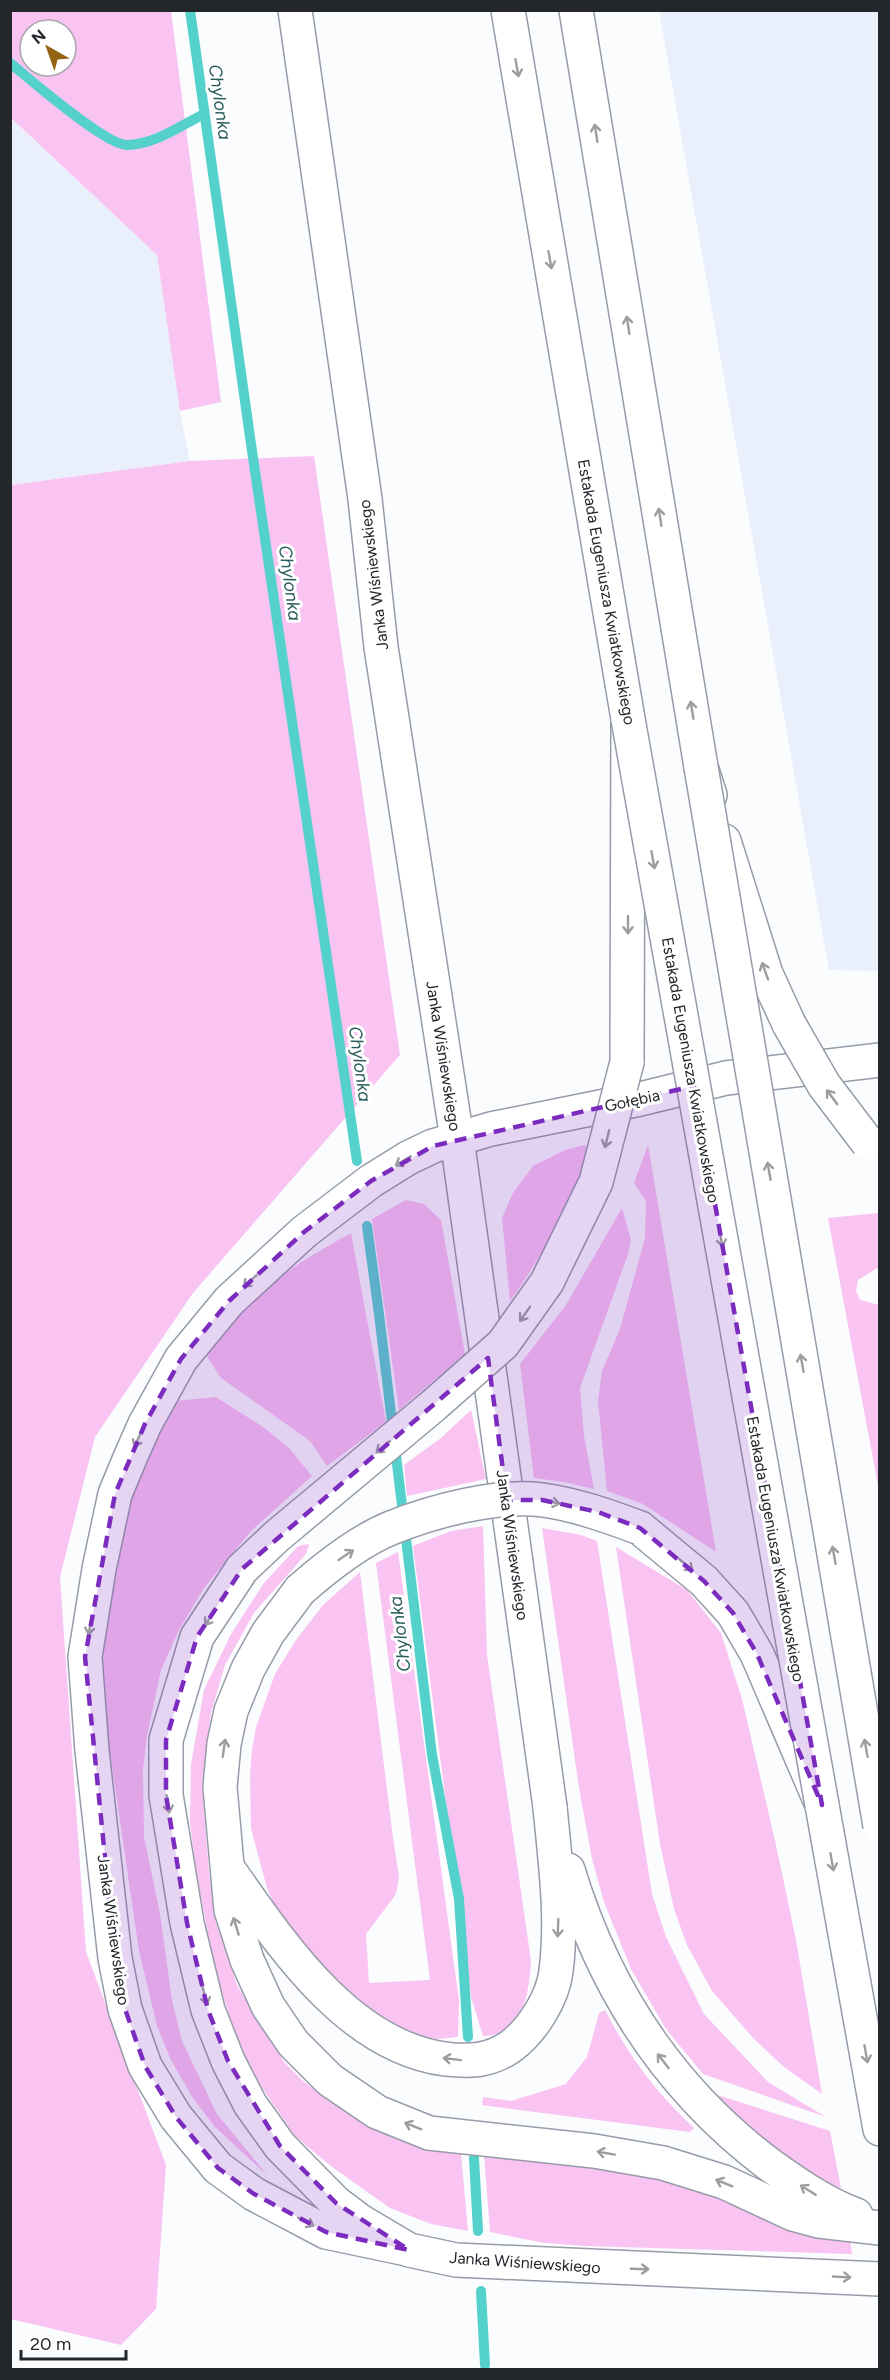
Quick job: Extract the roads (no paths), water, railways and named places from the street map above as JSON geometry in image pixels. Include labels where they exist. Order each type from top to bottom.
[{"type":"main road","name":"Janka Wiśniewskiego","points":[[295,10],[365,499],[381,647],[457,1139],[550,1808]]},
{"type":"main road","name":"Estakada Eugeniusza Kwiatkowskiego","points":[[508,10],[628,719],[879,2129]]},
{"type":"main road","points":[[576,10],[879,1826]]},
{"type":"main road","points":[[409,2250],[360,2221],[336,2203],[280,2146],[250,2104],[228,2061],[208,2010],[187,1923],[166,1795],[166,1740],[197,1637],[242,1569],[277,1536],[434,1405],[503,1344],[547,1282],[596,1182],[627,1062],[628,719]]},
{"type":"main road","points":[[701,767],[766,975],[807,1058],[845,1114],[879,1155]]},
{"type":"main road","name":"Gołębia","points":[[457,1139],[491,1129],[640,1099],[726,1078],[879,1060]]},
{"type":"main road","name":"Janka Wiśniewskiego","points":[[457,1139],[433,1146],[408,1158],[371,1181],[304,1232],[229,1301],[181,1359],[145,1424],[115,1494],[99,1569],[85,1658],[92,1751],[115,1958],[125,2008],[145,2066],[176,2117],[218,2168],[254,2194],[326,2232],[456,2260],[879,2279]]},
{"type":"main road","points":[[822,1804],[757,1654],[733,1613],[704,1581],[640,1528],[598,1512],[542,1500],[507,1500],[452,1509],[389,1528],[346,1554],[300,1590],[268,1634],[248,1669],[231,1712],[224,1744],[220,1787],[231,1910],[247,1960],[268,2006],[293,2043],[330,2080],[377,2112],[429,2133],[559,2146],[663,2163],[724,2182],[794,2214],[819,2221],[879,2226]]},
{"type":"main road","points":[[228,1869],[281,1942],[332,1999],[365,2025],[392,2043],[432,2057],[462,2061],[496,2057],[521,2039],[541,2014],[556,1973],[559,1898],[550,1808]]},
{"type":"main road","points":[[550,1808],[579,1907],[616,1988],[649,2042],[680,2082],[719,2122],[789,2178],[846,2211],[879,2226]]},
{"type":"waterway","name":"Chylonka","points":[[190,10],[251,444],[357,1161]]},
{"type":"waterway","points":[[10,63],[86,124],[102,135],[127,145],[157,138],[204,114]]},
{"type":"waterway","name":"Chylonka","points":[[367,1226],[432,1755],[459,1899],[468,2037]]},
{"type":"waterway","name":"Chylonka","points":[[474,2158],[478,2231]]},
{"type":"waterway","name":"Chylonka","points":[[481,2291],[485,2365]]}]
